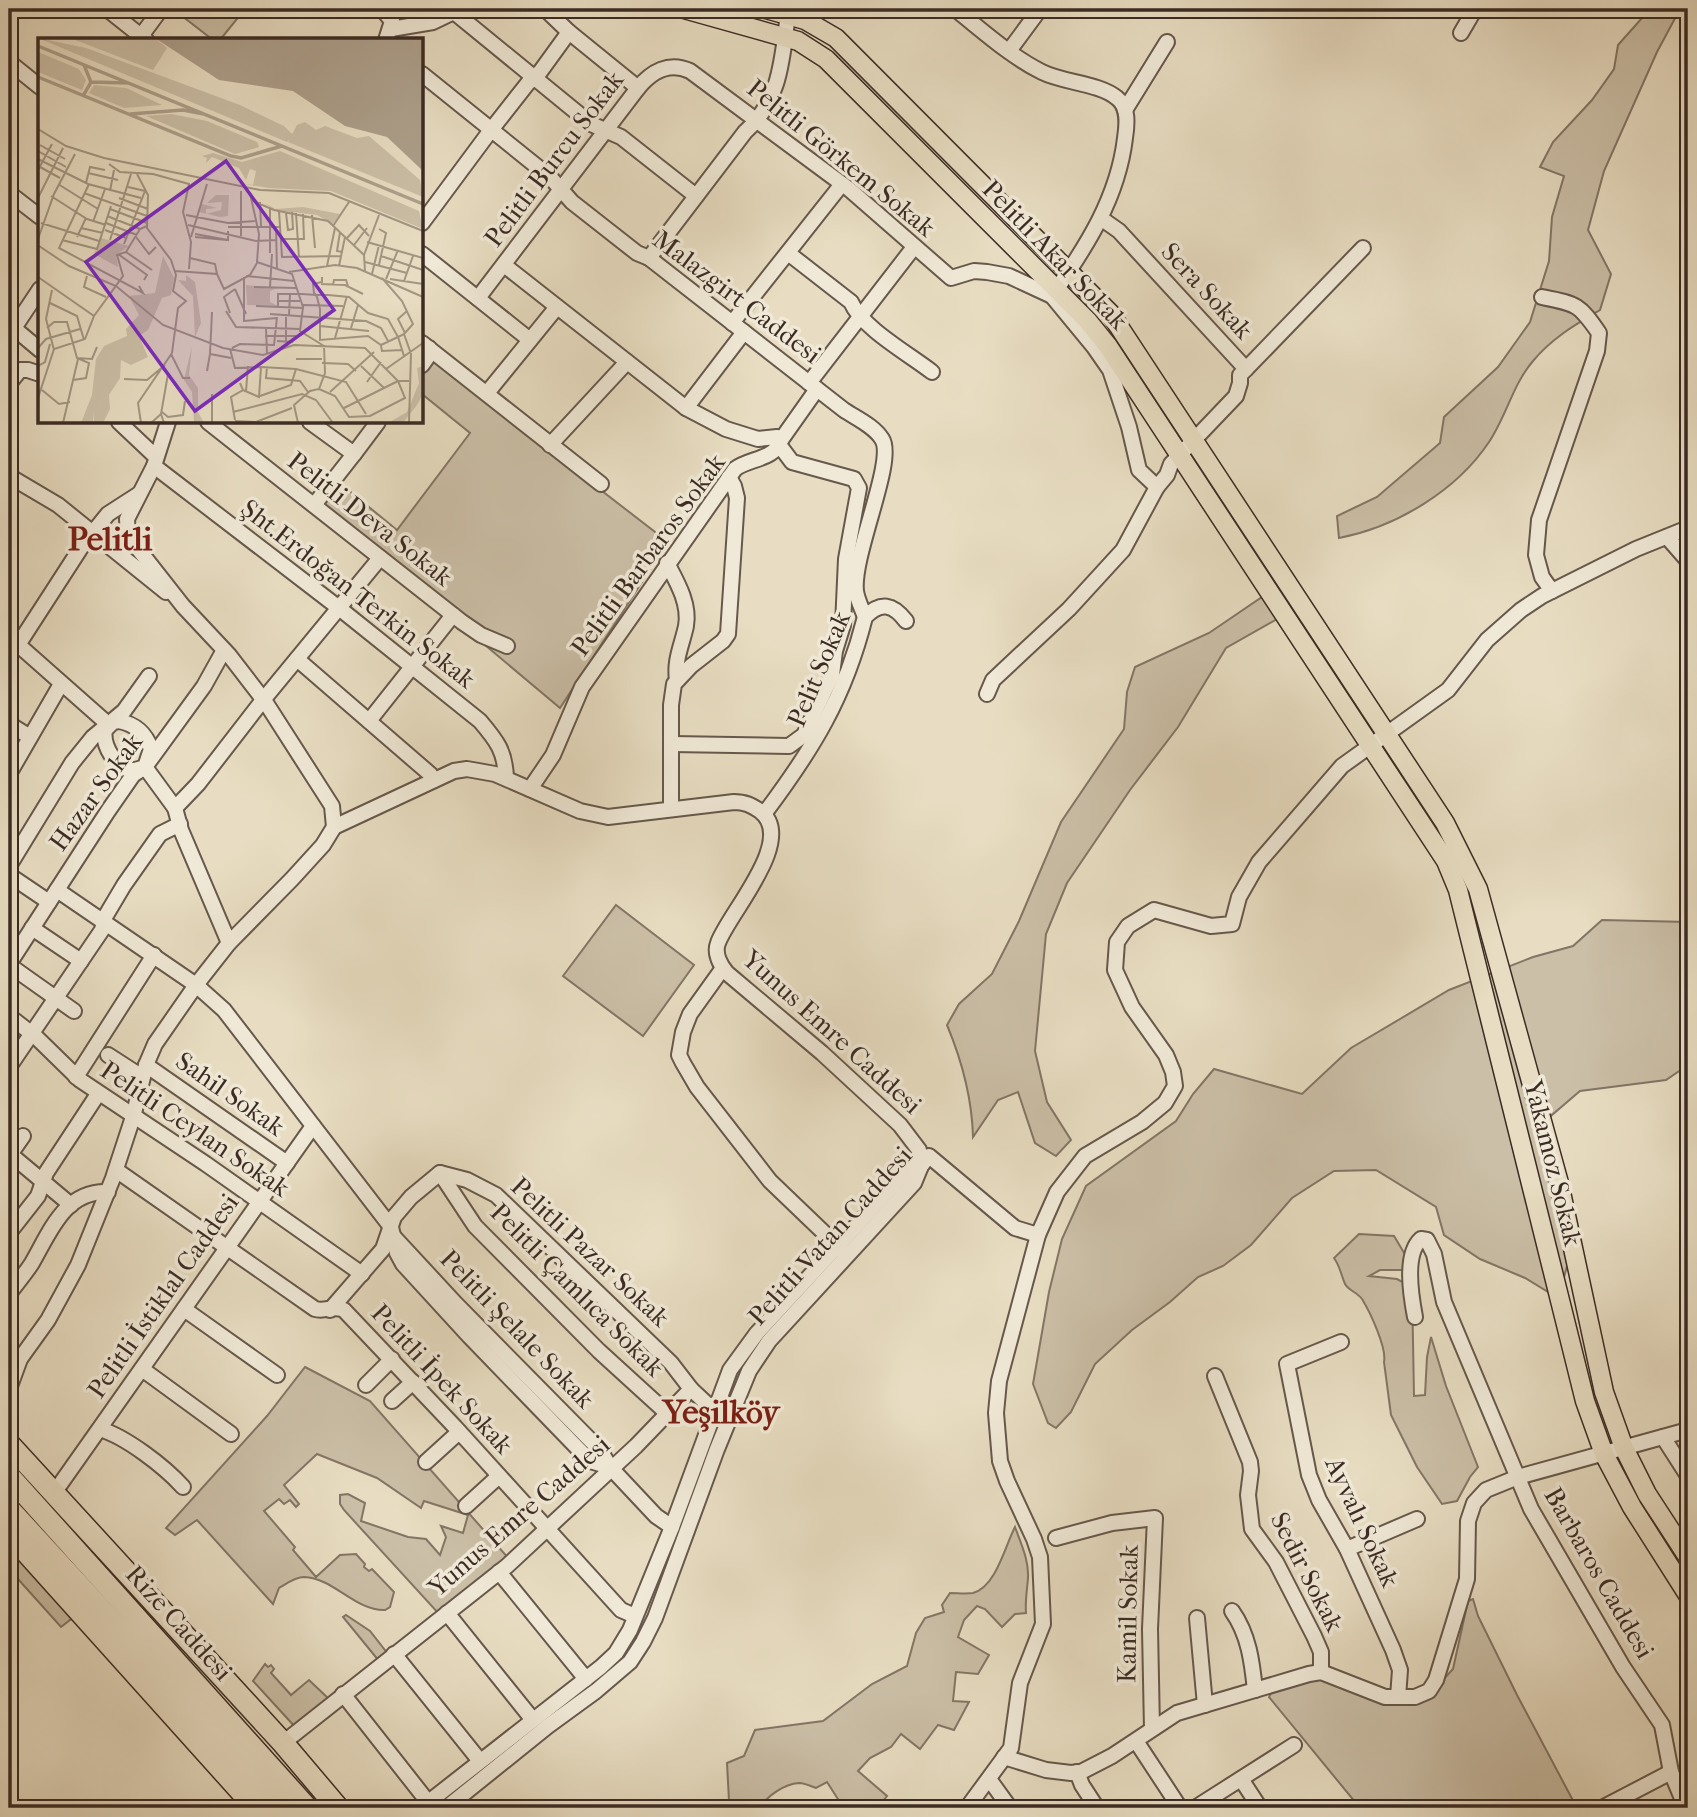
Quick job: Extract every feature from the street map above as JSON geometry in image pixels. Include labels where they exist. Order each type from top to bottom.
[{"type":"highway","points":[[9,1444],[283,1743],[338,1808]]},
{"type":"highway","name":"Rize Caddesi","points":[[9,1476],[129,1625],[283,1808]]},
{"type":"highway","name":"Rize Caddesi","points":[[9,1509],[129,1625],[307,1808]]},
{"type":"highway","points":[[9,1533],[256,1808]]},
{"type":"main road","name":"Pelitli Akar Sokak","points":[[684,9],[798,41],[826,59],[1055,293],[1087,320],[1108,346],[1369,744]]},
{"type":"main road","name":"Pelitli Akar Sokak","points":[[766,9],[805,20],[836,38],[1111,313],[1386,733]]},
{"type":"main road","name":"Yakamoz Sokak","points":[[1386,733],[1446,823],[1478,889],[1559,1183],[1604,1392],[1623,1448],[1647,1494],[1688,1557]]},
{"type":"main road","name":"Yakamoz Sokak","points":[[1369,744],[1453,876],[1585,1401],[1604,1454],[1632,1507],[1688,1595]]},
{"type":"street","points":[[107,9],[141,38]]},
{"type":"street","points":[[143,38],[161,9]]},
{"type":"street","points":[[382,9],[392,21],[388,35]]},
{"type":"street","points":[[545,9],[638,88]]},
{"type":"street","points":[[955,9],[1009,51],[1044,73],[1108,92],[1120,100],[1125,110],[1127,125],[1122,165],[1102,219],[1055,293],[1110,370],[1129,427],[1139,470],[1157,487]]},
{"type":"street","points":[[1009,51],[1040,9]]},
{"type":"street","points":[[1461,33],[1475,9]]},
{"type":"street","points":[[388,35],[433,22],[458,10],[534,78],[591,124],[621,137],[696,195]]},
{"type":"street","points":[[649,258],[756,121],[778,83],[788,14]]},
{"type":"street","points":[[424,220],[569,32]]},
{"type":"street","points":[[1125,110],[1167,42]]},
{"type":"street","points":[[9,83],[13,66],[38,85]]},
{"type":"street","name":"Pelitli Burcu Sokak","points":[[478,298],[638,88],[656,72],[679,66]]},
{"type":"street","name":"Pelitli Görkem Sokak","points":[[679,66],[696,75],[842,184],[951,278],[974,271],[987,272],[1009,276],[1055,293]]},
{"type":"street","name":"Malazgirt Caddesi","points":[[424,77],[637,253],[649,258],[883,439],[886,449],[885,464],[862,542],[856,591],[865,617]]},
{"type":"street","points":[[686,408],[788,253],[842,184]]},
{"type":"street","points":[[9,193],[38,215]]},
{"type":"street","name":"Sera Sokak","points":[[1102,219],[1119,231],[1246,369],[1363,248]]},
{"type":"street","points":[[672,744],[789,746],[804,735],[832,676],[835,651],[843,625],[846,559],[859,488],[855,479],[792,462],[780,443],[813,386],[860,316],[914,247]]},
{"type":"street","points":[[788,253],[851,302],[860,316],[932,372]]},
{"type":"street","points":[[424,256],[530,340]]},
{"type":"street","name":"Pelitli Barbaros Sokak","points":[[503,265],[686,408],[726,429],[758,439],[777,437],[780,443],[772,453],[743,463],[729,477],[583,687],[553,755],[530,789]]},
{"type":"street","points":[[38,292],[10,327],[38,348]]},
{"type":"street","points":[[1542,297],[1573,303],[1588,317],[1599,333],[1597,351],[1539,520],[1536,555],[1542,577],[1552,591]]},
{"type":"street","points":[[487,393],[557,307]]},
{"type":"street","points":[[425,345],[601,484]]},
{"type":"street","points":[[424,362],[427,358],[425,345]]},
{"type":"street","points":[[550,445],[627,362]]},
{"type":"street","points":[[987,694],[993,680],[1069,608],[1123,550],[1171,464],[1236,396],[1240,375],[1246,369]]},
{"type":"street","points":[[9,384],[20,370],[38,374]]},
{"type":"street","name":"Şht.Erdoğan Terkin Sokak","points":[[121,424],[155,461],[480,721],[495,738],[505,757],[506,778]]},
{"type":"street","points":[[167,424],[155,461],[127,519],[128,536],[183,606],[224,650],[264,700],[332,806],[334,827]]},
{"type":"street","name":"Pelitli Deva Sokak","points":[[211,424],[453,615],[481,635],[507,646]]},
{"type":"street","points":[[313,424],[354,454]]},
{"type":"street","points":[[314,505],[377,424]]},
{"type":"street","points":[[9,476],[38,492],[93,532],[183,606]]},
{"type":"street","points":[[677,680],[728,634],[737,498],[729,477]]},
{"type":"street","points":[[109,725],[13,642],[108,514],[140,493]]},
{"type":"street","points":[[967,1808],[1012,1748],[1020,1683],[1043,1624],[1040,1557],[1000,1461],[996,1413],[999,1381],[1038,1235],[1057,1192],[1084,1156],[1142,1122],[1165,1103],[1175,1086],[1166,1055],[1132,1007],[1115,970],[1117,942],[1128,926],[1154,910],[1212,926],[1232,924],[1239,897],[1259,862],[1342,766],[1369,744],[1448,690],[1487,640],[1521,610],[1552,591],[1636,549],[1688,528]]},
{"type":"street","points":[[1667,537],[1688,561]]},
{"type":"street","points":[[175,808],[198,785],[380,558]]},
{"type":"street","points":[[667,563],[677,581],[686,609],[687,623],[677,655],[677,680],[672,694],[671,810]]},
{"type":"street","name":"Pelit Sokak","points":[[764,814],[798,769],[832,713],[865,617],[879,607],[887,607],[897,610],[905,621]]},
{"type":"street","points":[[369,721],[453,615]]},
{"type":"street","name":"Hazar Sokak","points":[[9,964],[133,775],[145,767],[204,686],[224,650]]},
{"type":"street","points":[[297,659],[434,780]]},
{"type":"street","points":[[145,767],[132,771],[127,769],[110,754],[103,741],[104,730],[124,711],[149,676]]},
{"type":"street","points":[[9,774],[61,684]]},
{"type":"street","points":[[9,866],[72,763],[93,737],[109,725],[119,721],[127,722],[146,737],[152,749],[145,767]]},
{"type":"street","points":[[9,724],[30,737]]},
{"type":"street","points":[[145,767],[175,808],[229,943]]},
{"type":"street","points":[[9,1389],[13,1357],[48,1320],[65,1292],[108,1192],[133,1117],[144,1071],[155,1044],[229,943],[323,845],[334,827],[454,771],[467,769],[506,778],[595,815],[608,817],[743,802],[764,814]]},
{"type":"street","name":"Yunus Emre Caddesi","points":[[764,814],[771,835],[765,859],[717,944],[719,962],[900,1125],[919,1150],[920,1166]]},
{"type":"street","points":[[9,1067],[102,930],[104,921],[124,885],[160,834],[180,824]]},
{"type":"street","name":"Pelitli Şelale Sokak","points":[[9,875],[104,921],[196,985],[224,1010],[393,1232],[473,1322],[600,1450],[610,1467],[656,1516],[672,1527]]},
{"type":"street","points":[[32,928],[81,961]]},
{"type":"street","points":[[76,1077],[154,955]]},
{"type":"street","points":[[9,964],[74,1012]]},
{"type":"street","points":[[446,1808],[630,1662],[655,1618],[721,1418],[730,1370],[757,1333],[844,1251],[770,1181],[697,1087],[683,1063],[680,1055],[686,1023],[723,968]]},
{"type":"street","name":"Pelitli Ceylan Sokak","points":[[9,1016],[98,1094],[260,1201],[362,1273]]},
{"type":"street","name":"Sahil Sokak","points":[[108,1055],[144,1071],[287,1163]]},
{"type":"street","points":[[9,1233],[38,1196],[47,1174],[98,1094]]},
{"type":"street","name":"Pelitli İstiklal Caddesi","points":[[54,1493],[313,1126]]},
{"type":"street","points":[[23,1136],[9,1155],[71,1205]]},
{"type":"street","name":"Pelitli Vatan Caddesi","points":[[844,1251],[914,1183],[920,1166],[929,1156],[1016,1228],[1038,1235]]},
{"type":"street","name":"Pelitli İpek Sokak","points":[[116,1170],[315,1308],[330,1310],[336,1307],[344,1310],[621,1609],[635,1616]]},
{"type":"street","points":[[330,1310],[383,1249],[393,1232],[394,1217],[411,1197],[440,1173]]},
{"type":"street","name":"Pelitli Pazar Sokak","points":[[440,1173],[483,1187],[506,1203],[671,1363],[691,1389]]},
{"type":"street","name":"Pelitli Çamlıca Sokak","points":[[440,1173],[475,1226],[599,1351],[667,1413]]},
{"type":"street","points":[[9,1294],[59,1216],[85,1194],[94,1191],[108,1192]]},
{"type":"street","name":"Barbaros Caddesi","points":[[1415,1317],[1410,1276],[1413,1249],[1421,1239],[1427,1240],[1434,1254],[1444,1302],[1518,1477],[1552,1549],[1623,1667],[1662,1725],[1671,1772],[1686,1808]]},
{"type":"street","points":[[184,1309],[277,1375]]},
{"type":"street","name":"Ayvalı Sokak","points":[[1341,1342],[1287,1364],[1309,1475],[1319,1500],[1348,1549],[1393,1650],[1399,1670],[1398,1697]]},
{"type":"street","points":[[366,1385],[391,1359]]},
{"type":"street","points":[[142,1369],[231,1434]]},
{"type":"street","name":"Sedir Sokak","points":[[1215,1376],[1250,1462],[1248,1495],[1252,1529],[1276,1562],[1314,1636],[1321,1652],[1321,1672]]},
{"type":"street","points":[[392,1401],[413,1382]]},
{"type":"street","points":[[691,1389],[721,1418]]},
{"type":"street","name":"Yunus Emre Caddesi","points":[[283,1743],[499,1572],[610,1467],[636,1446],[691,1389]]},
{"type":"street","points":[[343,1694],[425,1805],[617,1653],[624,1643],[721,1418]]},
{"type":"street","points":[[100,1429],[122,1439],[183,1487]]},
{"type":"street","points":[[1004,1757],[1046,1770],[1077,1772],[1112,1756],[1177,1713],[1321,1672],[1377,1695],[1415,1697],[1429,1691],[1436,1680],[1466,1580],[1468,1521],[1474,1503],[1486,1490],[1518,1477],[1688,1430]]},
{"type":"street","points":[[426,1462],[459,1432]]},
{"type":"street","points":[[1664,1437],[1688,1476]]},
{"type":"street","points":[[466,1506],[499,1476]]},
{"type":"street","name":"Kamil Sokak","points":[[1056,1538],[1112,1523],[1155,1518],[1150,1629],[1152,1730]]},
{"type":"street","points":[[1348,1549],[1417,1519]]},
{"type":"street","points":[[499,1572],[586,1679]]},
{"type":"street","points":[[1231,1611],[1240,1623],[1251,1655],[1255,1690]]},
{"type":"street","points":[[447,1613],[533,1720]]},
{"type":"street","points":[[1197,1618],[1205,1705]]},
{"type":"street","points":[[394,1654],[480,1761]]},
{"type":"street","points":[[1136,1741],[1180,1808]]},
{"type":"street","points":[[1195,1808],[1294,1745]]},
{"type":"street","points":[[1077,1772],[1097,1808]]},
{"type":"street","points":[[1602,1808],[1671,1772]]},
{"type":"street","points":[[989,1779],[1010,1808]]},
{"type":"street","points":[[1241,1779],[1260,1808]]},
{"type":"shaded area","points":[[173,9],[245,9],[222,38],[210,38]]},
{"type":"shaded area","points":[[1650,9],[1680,9],[1657,52],[1604,171],[1588,230],[1611,274],[1600,310],[1556,339],[1533,361],[1520,380],[1489,442],[1476,459],[1443,491],[1424,504],[1382,525],[1339,538],[1337,516],[1377,497],[1440,443],[1444,417],[1498,367],[1530,322],[1549,261],[1552,217],[1564,176],[1540,167],[1553,142],[1592,100],[1614,69],[1618,45]]},
{"type":"shaded area","points":[[430,358],[668,542],[560,708],[318,505],[337,481],[397,530],[470,433],[424,396],[424,368]]},
{"type":"shaded area","points":[[1265,595],[1279,618],[1226,648],[1178,727],[1130,790],[1067,883],[1046,934],[1035,1051],[1047,1102],[1071,1140],[1056,1156],[1035,1143],[1018,1092],[998,1100],[973,1137],[965,1079],[947,1025],[959,1004],[992,974],[1019,921],[1061,822],[1124,729],[1127,692],[1135,667],[1209,633]]},
{"type":"shaded area","points":[[616,905],[694,965],[643,1036],[563,976]]},
{"type":"shaded area","points":[[1602,920],[1688,922],[1688,1065],[1666,1080],[1580,1091],[1545,1121],[1568,1263],[1558,1298],[1525,1278],[1480,1259],[1444,1235],[1436,1207],[1376,1170],[1334,1171],[1292,1198],[1251,1245],[1223,1266],[1198,1277],[1132,1330],[1095,1364],[1071,1412],[1056,1428],[1048,1423],[1033,1384],[1049,1292],[1062,1239],[1086,1186],[1176,1121],[1193,1094],[1214,1069],[1302,1094],[1351,1048],[1449,990],[1533,957],[1573,946]]},
{"type":"shaded area","points":[[1359,1234],[1394,1236],[1406,1256],[1408,1270],[1380,1270],[1369,1276],[1397,1279],[1412,1287],[1414,1396],[1425,1395],[1431,1337],[1446,1386],[1478,1467],[1457,1501],[1442,1504],[1417,1467],[1391,1415],[1383,1348],[1377,1330],[1362,1299],[1345,1284],[1334,1258]]},
{"type":"shaded area","points":[[305,1367],[370,1401],[510,1560],[439,1614],[344,1510],[340,1504],[340,1495],[348,1494],[365,1503],[361,1521],[408,1537],[426,1539],[440,1555],[446,1537],[441,1526],[463,1533],[468,1515],[424,1501],[421,1508],[377,1478],[317,1454],[284,1485],[299,1504],[296,1507],[290,1500],[284,1504],[279,1499],[264,1511],[316,1577],[340,1555],[356,1554],[365,1564],[364,1567],[369,1571],[372,1569],[394,1592],[390,1607],[385,1610],[364,1605],[325,1583],[304,1577],[294,1579],[279,1588],[273,1604],[197,1520],[175,1535],[166,1528],[267,1416]]},
{"type":"shaded area","points":[[1015,1527],[1027,1565],[1026,1613],[1015,1614],[1002,1627],[985,1609],[977,1606],[964,1620],[958,1637],[989,1655],[978,1674],[956,1672],[953,1701],[969,1702],[954,1730],[938,1725],[920,1749],[901,1734],[891,1747],[870,1758],[858,1771],[887,1796],[878,1808],[843,1807],[827,1782],[816,1788],[801,1783],[782,1788],[771,1795],[760,1808],[714,1808],[729,1801],[727,1763],[744,1756],[755,1730],[823,1721],[872,1684],[907,1666],[916,1633],[925,1618],[944,1612],[942,1605],[950,1593],[973,1593],[988,1583]]},
{"type":"shaded area","points":[[9,1541],[75,1616],[61,1627],[9,1569]]},
{"type":"shaded area","points":[[1473,1599],[1478,1616],[1517,1695],[1577,1808],[1360,1808],[1269,1697],[1272,1691],[1319,1676],[1419,1699],[1433,1691],[1453,1669],[1468,1601]]},
{"type":"shaded area","points":[[346,1615],[370,1631],[388,1654],[379,1661],[343,1617]]},
{"type":"shaded area","points":[[265,1664],[268,1667],[271,1665],[274,1669],[271,1673],[291,1695],[309,1680],[330,1700],[297,1729],[253,1681]]},
{"type":"district","name":"Pelitli","points":[[110,539]]},
{"type":"district","name":"Yeşilköy","points":[[721,1412]]}]
